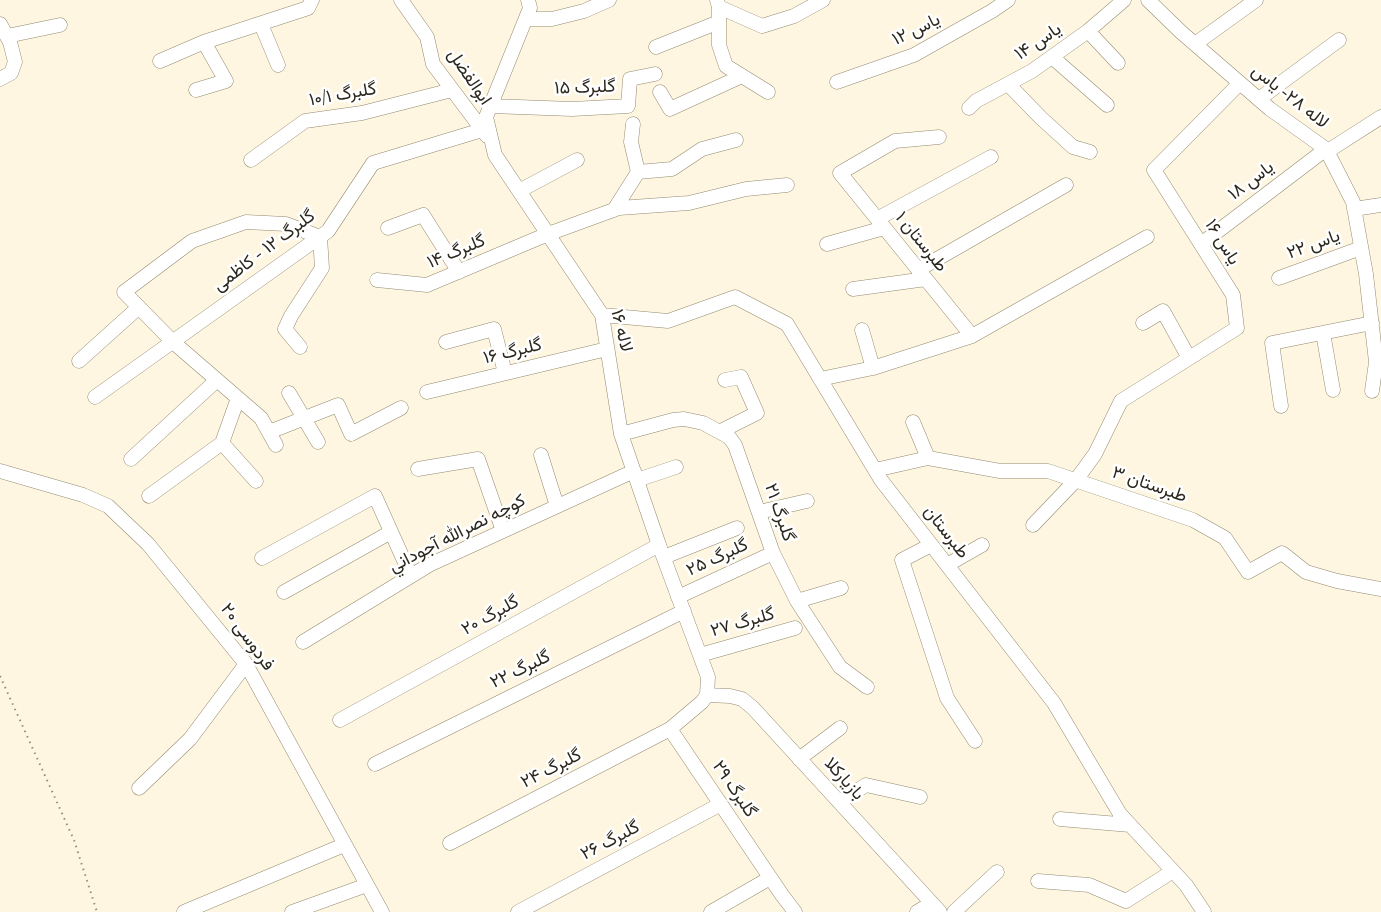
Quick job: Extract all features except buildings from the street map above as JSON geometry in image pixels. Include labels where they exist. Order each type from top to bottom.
[{"type":"street","points":[[160,61],[204,42],[308,8],[312,0]]},
{"type":"street","name":"لاله ۱۶","points":[[528,0],[530,8],[486,117],[495,155],[602,315],[621,434],[708,677],[707,695]]},
{"type":"street","points":[[526,19],[552,19],[584,11],[609,0]]},
{"type":"street","points":[[719,10],[762,26],[794,16],[823,0]]},
{"type":"street","name":"یاس ۱۲","points":[[837,82],[914,55],[1008,0]]},
{"type":"street","name":"یاس ۱۴","points":[[969,108],[976,101],[1052,57],[1088,31],[1124,0]]},
{"type":"street","name":"لاله ۲۸- یاس","points":[[1148,0],[1258,99],[1326,149],[1353,202],[1361,248],[1375,292],[1372,323],[1376,362],[1372,391]]},
{"type":"street","points":[[1195,44],[1256,0]]},
{"type":"street","name":"ابوالفضل","points":[[404,1],[427,37],[433,64],[492,143]]},
{"type":"street","points":[[656,47],[719,10]]},
{"type":"street","points":[[719,10],[719,45],[726,66],[768,92]]},
{"type":"street","points":[[261,24],[278,65]]},
{"type":"street","points":[[5,76],[15,62],[4,30],[60,25]]},
{"type":"street","points":[[1088,31],[1118,63]]},
{"type":"street","points":[[1258,99],[1339,40]]},
{"type":"street","points":[[196,90],[226,81],[204,42]]},
{"type":"street","points":[[1052,57],[1107,105]]},
{"type":"street","name":"گلبرگ ۱۵","points":[[491,106],[572,110],[628,106],[630,79],[655,74]]},
{"type":"street","points":[[660,92],[670,109],[742,76]]},
{"type":"street","name":"یاس ۱۶","points":[[1076,480],[1095,454],[1121,401],[1236,328],[1233,295],[1154,170],[1240,82]]},
{"type":"street","points":[[1008,84],[1073,147],[1090,152]]},
{"type":"street","name":"گلبرگ ۱۰/۱","points":[[251,160],[305,121],[362,113],[452,90]]},
{"type":"street","name":"یاس ۱۸","points":[[1201,244],[1326,149],[1381,117]]},
{"type":"street","points":[[614,210],[638,172],[632,142],[633,124]]},
{"type":"street","name":"گلبرگ ۱۲ - کاظمی","points":[[95,397],[328,231],[373,163],[482,130]]},
{"type":"street","name":"طبرستان ۱","points":[[939,137],[896,141],[840,173],[972,336]]},
{"type":"street","points":[[638,172],[672,169],[702,148],[736,140]]},
{"type":"street","points":[[826,244],[881,223],[991,157]]},
{"type":"street","points":[[519,191],[577,160]]},
{"type":"street","name":"گلبرگ ۱۴","points":[[377,280],[427,285],[548,234],[614,210],[689,202],[746,189],[787,185]]},
{"type":"street","points":[[853,289],[922,274],[1066,185]]},
{"type":"street","points":[[1354,209],[1381,205]]},
{"type":"street","points":[[388,228],[423,215],[459,272]]},
{"type":"street","points":[[276,445],[261,418],[173,342],[124,292],[192,241],[246,222],[286,224],[320,237],[321,268],[285,329],[300,347]]},
{"type":"street","points":[[820,379],[873,368],[972,336],[1147,237]]},
{"type":"street","name":"یاس ۲۲","points":[[1279,278],[1361,248]]},
{"type":"street","name":"طبرستان","points":[[602,315],[668,321],[735,297],[787,324],[875,470],[1054,703],[1120,814],[1186,885],[1204,912]]},
{"type":"street","points":[[79,361],[139,307]]},
{"type":"street","points":[[1143,323],[1163,311],[1189,358]]},
{"type":"street","points":[[1281,406],[1272,343],[1372,323]]},
{"type":"street","points":[[446,342],[494,329],[505,373]]},
{"type":"street","points":[[862,330],[873,368]]},
{"type":"street","points":[[1323,333],[1333,390]]},
{"type":"street","name":"گلبرگ ۱۶","points":[[427,392],[608,349]]},
{"type":"street","points":[[621,434],[684,419],[703,423],[721,431],[757,413],[741,377],[725,380]]},
{"type":"street","points":[[131,459],[217,380]]},
{"type":"street","points":[[289,393],[318,442]]},
{"type":"street","points":[[149,496],[222,443],[238,398]]},
{"type":"street","points":[[269,432],[338,405],[351,434],[401,408]]},
{"type":"street","points":[[913,422],[928,458]]},
{"type":"street","name":"گلبرگ ۲۱","points":[[721,431],[735,445],[773,553],[797,601],[840,667],[867,687]]},
{"type":"street","points":[[222,443],[256,481]]},
{"type":"street","points":[[541,455],[557,506]]},
{"type":"street","name":"طبرستان ۳","points":[[875,470],[928,458],[999,471],[1048,471],[1194,520],[1225,538],[1248,572],[1282,553],[1306,572],[1337,581],[1381,588]]},
{"type":"street","points":[[418,469],[478,459],[503,531]]},
{"type":"street","name":"كوچه نصرالله آجوداني","points":[[303,642],[429,565],[557,506],[636,476],[676,467]]},
{"type":"street","name":"فردوسی ۲۰","points":[[0,471],[83,495],[108,506],[148,544],[246,664],[382,912]]},
{"type":"street","points":[[1033,525],[1076,480]]},
{"type":"street","points":[[262,558],[375,496],[411,576]]},
{"type":"street","points":[[759,512],[807,501]]},
{"type":"street","name":"گلبرگ ۲۰","points":[[340,720],[662,551],[737,528]]},
{"type":"street","points":[[284,592],[391,532]]},
{"type":"street","points":[[931,545],[902,560],[947,698],[975,741]]},
{"type":"street","points":[[947,565],[982,546]]},
{"type":"street","name":"گلبرگ ۲۵","points":[[678,597],[773,553]]},
{"type":"street","points":[[797,601],[841,588]]},
{"type":"street","name":"گلبرگ ۲۲","points":[[375,764],[684,611]]},
{"type":"street","name":"گلبرگ ۲۷","points":[[700,656],[795,628]]},
{"type":"street","points":[[140,788],[190,740],[246,664]]},
{"type":"street","points":[[670,729],[707,695]]},
{"type":"street","name":"بازیارکلا","points":[[707,695],[742,699],[753,708],[936,908]]},
{"type":"street","points":[[799,759],[840,728]]},
{"type":"street","name":"گلبرگ ۲۹","points":[[670,729],[795,912]]},
{"type":"street","name":"گلبرگ ۲۴","points":[[450,843],[670,729]]},
{"type":"street","points":[[839,802],[866,785],[920,797]]},
{"type":"street","name":"گلبرگ ۲۶","points":[[518,912],[721,804]]},
{"type":"street","points":[[1060,819],[1130,825]]},
{"type":"street","points":[[184,912],[344,844]]},
{"type":"street","points":[[1038,881],[1089,885],[1126,901],[1173,871]]},
{"type":"street","points":[[954,912],[997,872]]},
{"type":"street","points":[[711,912],[770,878]]},
{"type":"street","points":[[292,912],[367,885]]},
{"type":"street","points":[[917,912],[936,908]]},
{"type":"path","points":[[0,676],[74,840],[97,912]]}]
